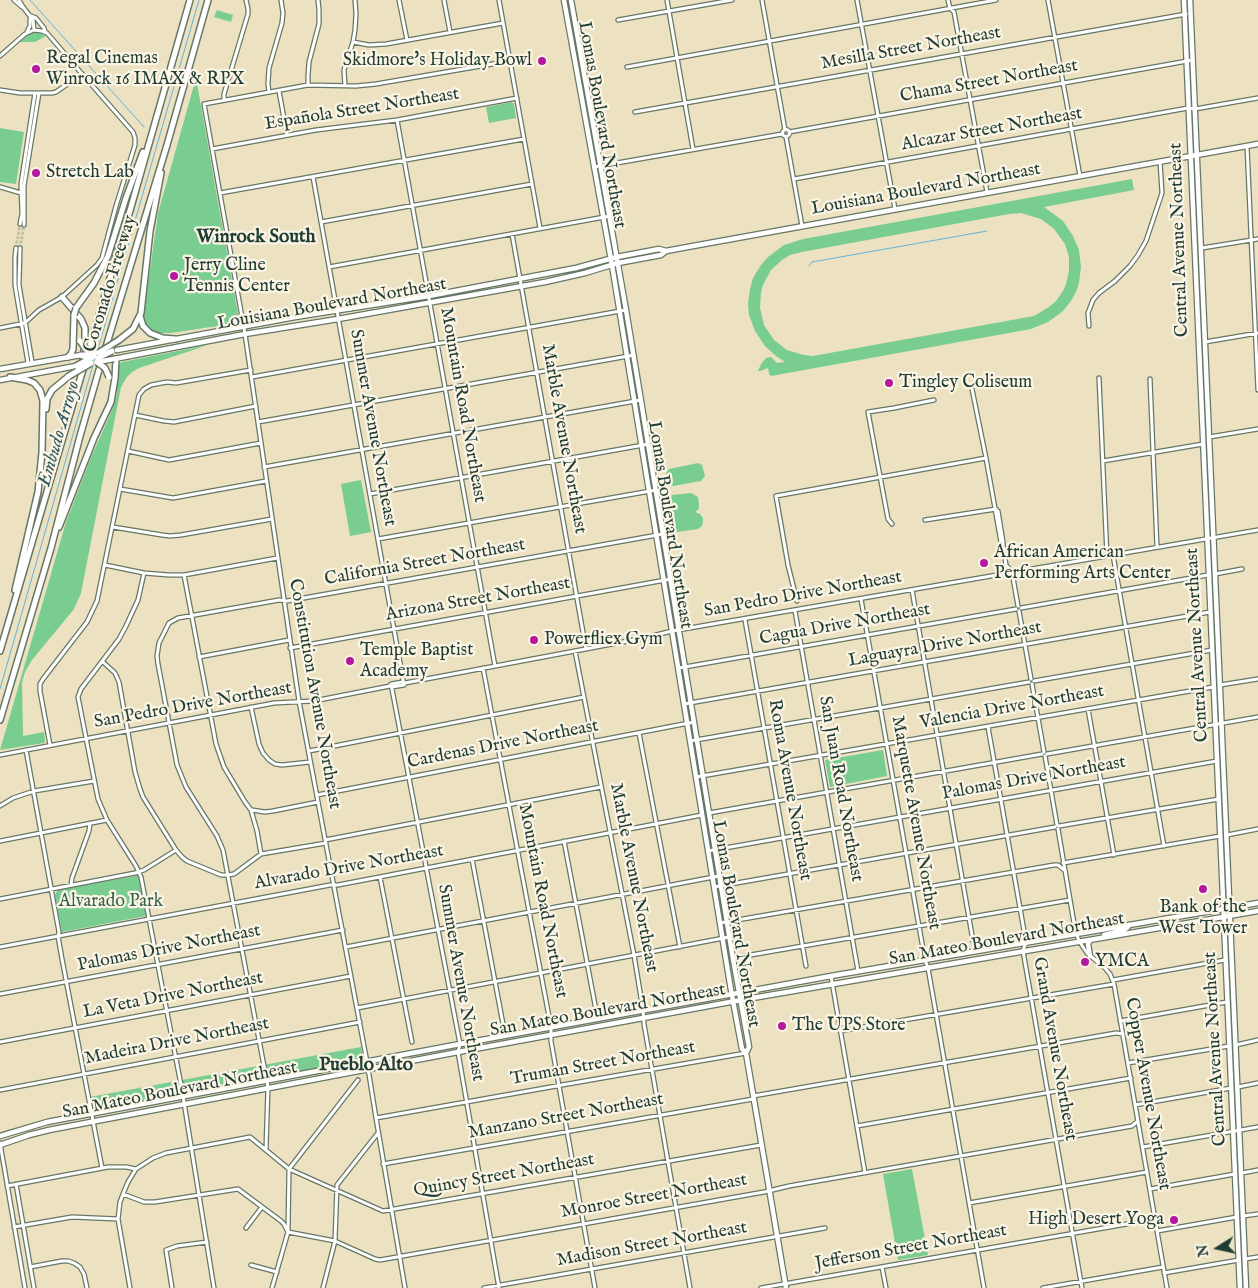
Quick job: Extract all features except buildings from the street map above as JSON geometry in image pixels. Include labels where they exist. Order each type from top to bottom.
[{"type":"highway","name":"Coronado Freeway","points":[[0,651],[190,0]]},
{"type":"highway","name":"Coronado Freeway","points":[[0,720],[51,548],[80,436],[167,145],[208,0]]},
{"type":"highway","points":[[68,357],[73,351],[74,315],[76,308],[94,283],[108,256],[126,198],[156,118]]},
{"type":"highway","points":[[43,422],[47,399],[52,390],[133,329],[140,316],[150,230],[167,145]]},
{"type":"highway","points":[[62,296],[80,318],[85,328],[80,378]]},
{"type":"highway","points":[[140,316],[144,326],[150,333],[163,338],[175,339]]},
{"type":"highway","points":[[74,329],[80,341],[105,368],[110,377],[113,391]]},
{"type":"highway","points":[[74,366],[114,350]]},
{"type":"highway","points":[[78,356],[107,360]]},
{"type":"highway","points":[[51,548],[109,406],[115,378],[115,359]]},
{"type":"highway","points":[[10,377],[34,383],[40,390],[43,401],[41,472],[38,492],[11,612]]},
{"type":"main road","name":"Lomas Boulevard Northeast","points":[[564,0],[612,265],[722,939],[742,1049],[746,1053],[785,1286]]},
{"type":"main road","name":"Lomas Boulevard Northeast","points":[[571,0],[634,355],[729,937],[749,1047],[746,1053]]},
{"type":"main road","name":"Central Avenue Northeast","points":[[1184,0],[1240,1288]]},
{"type":"main road","points":[[1190,0],[1246,1288]]},
{"type":"main road","name":"Louisiana Boulevard Northeast","points":[[114,350],[295,317],[429,296],[576,268],[617,257],[659,249],[666,251],[1258,144]]},
{"type":"main road","name":"Louisiana Boulevard Northeast","points":[[107,360],[521,286],[661,255],[666,251]]},
{"type":"main road","points":[[0,368],[78,356]]},
{"type":"main road","points":[[0,380],[74,366]]},
{"type":"main road","name":"San Mateo Boulevard Northeast","points":[[0,1136],[47,1122],[183,1095],[831,976],[1258,903]]},
{"type":"main road","name":"San Mateo Boulevard Northeast","points":[[0,1144],[49,1130],[458,1052],[741,1000],[1258,911]]},
{"type":"main road","points":[[1101,938],[1104,935],[1127,928],[1129,925]]},
{"type":"main road","points":[[1090,940],[1088,944],[1090,956]]},
{"type":"street","points":[[14,0],[23,7]]},
{"type":"street","points":[[19,0],[33,20],[34,30]]},
{"type":"street","points":[[246,0],[248,14],[224,94],[224,100],[308,85],[365,86],[510,61]]},
{"type":"street","points":[[269,92],[270,68],[282,23],[281,0]]},
{"type":"street","points":[[308,85],[309,62],[319,24],[318,0]]},
{"type":"street","points":[[345,86],[344,70],[353,42],[356,14],[354,0]]},
{"type":"street","points":[[399,0],[406,40]]},
{"type":"street","points":[[444,0],[450,32]]},
{"type":"street","points":[[499,0],[540,228]]},
{"type":"street","points":[[667,0],[693,149]]},
{"type":"street","points":[[618,20],[732,0]]},
{"type":"street","points":[[594,167],[782,134],[785,130],[762,0]]},
{"type":"street","points":[[857,0],[895,209]]},
{"type":"street","points":[[948,0],[950,8],[954,12],[987,192]]},
{"type":"street","points":[[626,66],[996,0]]},
{"type":"street","points":[[1048,0],[1080,176]]},
{"type":"street","name":"Mesilla Street Northeast","points":[[635,112],[1191,13]]},
{"type":"street","points":[[0,328],[23,323],[38,310],[62,296],[97,265],[102,258],[135,138],[132,132],[45,32],[36,18],[30,16]]},
{"type":"street","points":[[0,56],[26,32],[30,26],[30,16]]},
{"type":"street","points":[[353,42],[378,45],[503,23]]},
{"type":"street","points":[[26,32],[34,30],[45,32]]},
{"type":"street","name":"Chama Street Northeast","points":[[789,132],[1193,60]]},
{"type":"street","points":[[0,90],[52,94],[82,74]]},
{"type":"street","points":[[279,91],[287,135]]},
{"type":"street","points":[[23,207],[21,193],[22,176],[37,93]]},
{"type":"street","points":[[22,224],[24,186],[37,93]]},
{"type":"street","name":"Española Street Northeast","points":[[212,149],[287,135],[397,120],[517,98]]},
{"type":"street","name":"Alcazar Street Northeast","points":[[794,179],[1188,108],[1195,109],[1258,98]]},
{"type":"street","name":"Constitution Avenue Northeast","points":[[224,100],[204,104],[251,370],[290,648],[369,1069],[383,1164],[405,1288]]},
{"type":"street","name":"Mountain Road Northeast","points":[[397,120],[495,666]]},
{"type":"street","points":[[785,130],[789,132],[786,137]]},
{"type":"street","points":[[782,134],[786,137],[802,226]]},
{"type":"street","points":[[220,194],[524,140]]},
{"type":"street","points":[[1247,146],[1257,334],[1258,390]]},
{"type":"street","points":[[1089,326],[1088,313],[1093,300],[1099,292],[1115,281],[1127,269],[1146,241],[1162,193],[1160,161]]},
{"type":"street","name":"Summer Avenue Northeast","points":[[313,177],[404,683]]},
{"type":"street","points":[[321,222],[532,184]]},
{"type":"street","points":[[0,187],[21,193]]},
{"type":"street","points":[[329,267],[610,216]]},
{"type":"street","name":"Marble Avenue Northeast","points":[[512,234],[586,648]]},
{"type":"street","points":[[1202,248],[1258,239]]},
{"type":"street","points":[[18,248],[15,257],[15,285],[30,363]]},
{"type":"street","points":[[252,377],[626,310]]},
{"type":"street","points":[[1205,342],[1257,334]]},
{"type":"street","points":[[258,422],[634,355]]},
{"type":"street","points":[[50,745],[40,684],[87,622],[98,600],[138,400],[144,389],[151,385],[167,382],[176,383],[251,370]]},
{"type":"street","points":[[1099,378],[1106,556]]},
{"type":"street","points":[[1150,379],[1157,547]]},
{"type":"street","name":"Copper Avenue Northeast","points":[[972,390],[996,509],[998,511],[1006,565],[1012,572],[1019,608],[1077,934],[1084,950],[1105,968],[1113,982],[1167,1288]]},
{"type":"street","points":[[264,468],[641,400]]},
{"type":"street","points":[[892,524],[888,518],[868,412],[934,400]]},
{"type":"street","points":[[135,416],[174,422],[256,406]]},
{"type":"street","points":[[1209,437],[1258,429]]},
{"type":"street","points":[[128,451],[169,460],[261,443]]},
{"type":"street","points":[[370,494],[648,444]]},
{"type":"street","points":[[1102,461],[1203,444]]},
{"type":"street","points":[[796,601],[776,496],[986,458]]},
{"type":"street","points":[[120,489],[173,498],[266,481]]},
{"type":"street","points":[[378,539],[656,490]]},
{"type":"street","points":[[926,520],[996,509]]},
{"type":"street","points":[[113,527],[170,536],[272,519]]},
{"type":"street","name":"San Pedro Drive Northeast","points":[[0,755],[274,703],[324,699],[644,638],[672,631],[1258,530]]},
{"type":"street","name":"California Street Northeast","points":[[266,1149],[268,1088],[223,850],[217,836],[182,780],[177,766],[157,656],[159,643],[169,623],[178,618],[386,584],[663,534]]},
{"type":"street","points":[[1113,555],[1164,846]]},
{"type":"street","points":[[105,566],[144,573],[184,575],[277,558]]},
{"type":"street","points":[[1216,574],[1242,569]]},
{"type":"street","points":[[144,573],[142,586],[133,613],[119,639],[79,692],[78,697],[98,799],[107,820],[141,877],[183,1095],[214,1288]]},
{"type":"street","points":[[184,575],[216,744],[224,767],[245,802],[252,810],[261,854]]},
{"type":"street","name":"Cagua Drive Northeast","points":[[678,668],[1208,576]]},
{"type":"street","name":"Arizona Street Northeast","points":[[290,648],[671,579]]},
{"type":"street","points":[[912,590],[973,941]]},
{"type":"street","name":"Marquette Avenue Northeast","points":[[861,599],[984,1288]]},
{"type":"street","name":"San Juan Road Northeast","points":[[795,611],[858,972]]},
{"type":"street","name":"Laguayra Drive Northeast","points":[[684,704],[1210,612]]},
{"type":"street","name":"Roma Avenue Northeast","points":[[745,619],[806,966]]},
{"type":"street","points":[[199,656],[289,640]]},
{"type":"street","points":[[690,741],[1212,650]]},
{"type":"street","name":"Marble Avenue Northeast","points":[[575,651],[644,1010],[643,1018],[690,1288]]},
{"type":"street","points":[[102,662],[117,677],[135,772],[143,797],[176,850],[187,861],[221,875],[234,874],[261,854],[601,787]]},
{"type":"street","name":"Mountain Road Northeast","points":[[483,668],[552,1027],[550,1035],[594,1288]]},
{"type":"street","points":[[1220,686],[1258,679]]},
{"type":"street","name":"Summer Avenue Northeast","points":[[391,686],[460,1044],[458,1052],[499,1287]]},
{"type":"street","name":"Valencia Drive Northeast","points":[[696,777],[1213,687]]},
{"type":"street","points":[[308,751],[584,697]]},
{"type":"street","points":[[251,707],[259,744],[269,760],[282,766],[310,762]]},
{"type":"street","points":[[1088,709],[1114,854]]},
{"type":"street","points":[[710,813],[1258,717]]},
{"type":"street","name":"Cardenas Drive Northeast","points":[[317,795],[694,722]]},
{"type":"street","name":"Grand Avenue Northeast","points":[[988,727],[1026,942],[1023,951],[1082,1288]]},
{"type":"street","points":[[640,733],[680,947]]},
{"type":"street","points":[[26,750],[42,832],[66,982],[102,1168]]},
{"type":"street","name":"Palomas Drive Northeast","points":[[708,850],[1217,761]]},
{"type":"street","points":[[0,806],[13,798],[34,791],[94,781]]},
{"type":"street","points":[[714,887],[1219,799]]},
{"type":"street","points":[[252,810],[265,812],[318,802]]},
{"type":"street","name":"Alvarado Drive Northeast","points":[[0,947],[703,815]]},
{"type":"street","points":[[0,840],[107,820]]},
{"type":"street","points":[[71,885],[90,823]]},
{"type":"street","points":[[1227,835],[1258,829]]},
{"type":"street","points":[[1064,864],[1220,836]]},
{"type":"street","points":[[564,841],[596,1010]]},
{"type":"street","points":[[0,899],[139,872],[176,850]]},
{"type":"street","points":[[472,859],[503,1024]]},
{"type":"street","points":[[720,923],[1054,865],[1060,866],[1065,870]]},
{"type":"street","points":[[346,947],[719,876]]},
{"type":"street","points":[[380,877],[412,1042]]},
{"type":"street","points":[[733,958],[1070,900]]},
{"type":"street","name":"Palomas Drive Northeast","points":[[0,994],[342,930]]},
{"type":"street","points":[[357,1008],[729,937]]},
{"type":"street","points":[[840,1032],[1031,998],[1225,960]]},
{"type":"street","name":"La Veta Drive Northeast","points":[[0,1042],[351,976]]},
{"type":"street","points":[[831,976],[865,1173]]},
{"type":"street","points":[[1120,1021],[1227,1002]]},
{"type":"street","name":"Madeira Drive Northeast","points":[[0,1090],[360,1022]]},
{"type":"street","points":[[1116,1033],[1122,1027]]},
{"type":"street","name":"Manzano Street Northeast","points":[[383,1164],[660,1115],[849,1079],[1116,1033],[1123,1034]]},
{"type":"street","points":[[1236,1044],[1258,1040]]},
{"type":"street","points":[[1128,1063],[1229,1046]]},
{"type":"street","name":"Truman Street Northeast","points":[[376,1118],[746,1053]]},
{"type":"street","points":[[857,1126],[1130,1078]]},
{"type":"street","points":[[272,1288],[288,1232],[290,1170],[358,1080]]},
{"type":"street","points":[[1238,1087],[1258,1084]]},
{"type":"street","points":[[1135,1105],[1232,1088]]},
{"type":"street","name":"Monroe Street Northeast","points":[[288,1232],[335,1242],[380,1260],[968,1154],[1056,1140],[1132,1126],[1138,1121]]},
{"type":"street","points":[[1132,1126],[1139,1130]]},
{"type":"street","points":[[1142,1148],[1258,1127]]},
{"type":"street","points":[[323,1288],[335,1242],[336,1190],[338,1183],[378,1133]]},
{"type":"street","points":[[130,1288],[118,1219],[120,1202],[128,1182],[136,1169],[166,1153],[250,1137],[266,1149]]},
{"type":"street","points":[[0,1144],[25,1288]]},
{"type":"street","name":"Quincy Street Northeast","points":[[266,1149],[290,1170],[380,1210],[391,1210],[761,1145]]},
{"type":"street","points":[[7,1186],[102,1168],[126,1167],[136,1169]]},
{"type":"street","points":[[1242,1172],[1258,1170]]},
{"type":"street","points":[[969,1203],[1147,1172]]},
{"type":"street","points":[[1150,1189],[1236,1174]]},
{"type":"street","points":[[16,1184],[34,1288]]},
{"type":"street","points":[[123,1194],[144,1202],[155,1202],[238,1189],[281,1221],[288,1232]]},
{"type":"street","points":[[246,1228],[262,1207]]},
{"type":"street","points":[[1243,1216],[1258,1214]]},
{"type":"street","points":[[14,1227],[72,1217],[118,1219]]},
{"type":"street","points":[[1157,1231],[1237,1217]]},
{"type":"street","name":"Jefferson Street Northeast","points":[[761,1288],[785,1286],[1155,1219]]},
{"type":"street","name":"Madison Street Northeast","points":[[484,1288],[499,1287],[824,1228]]},
{"type":"street","points":[[172,1288],[166,1250],[177,1246],[206,1242]]},
{"type":"street","points":[[1245,1259],[1258,1257]]},
{"type":"street","points":[[1164,1273],[1239,1260]]},
{"type":"street","points":[[30,1267],[68,1261],[80,1267],[84,1274],[87,1288]]},
{"type":"street","points":[[251,1265],[277,1272]]},
{"type":"street","points":[[882,1267],[886,1288]]},
{"type":"street","points":[[1043,1288],[1163,1267]]},
{"type":"green space","points":[[217,10],[233,15],[231,22],[214,17]]},
{"type":"green space","points":[[35,32],[46,36],[35,42],[19,42],[30,34]]},
{"type":"green space","points":[[196,78],[239,320],[233,325],[159,333],[148,328],[143,320],[158,213]]},
{"type":"green space","points":[[512,102],[516,118],[489,123],[486,107]]},
{"type":"green space","points":[[0,128],[24,132],[16,184],[0,182]]},
{"type":"green space","points":[[1132,179],[1134,190],[1044,207],[1063,221],[1073,236],[1079,250],[1081,267],[1079,283],[1071,301],[1063,311],[1048,322],[1031,329],[771,376],[768,368],[758,371],[766,358],[771,357],[777,363],[785,362],[765,346],[755,331],[749,315],[750,289],[753,278],[768,257],[784,245],[803,239]],"holes":[[[1021,213],[1041,219],[1054,229],[1065,244],[1069,257],[1069,271],[1063,291],[1056,301],[1034,316],[813,356],[787,350],[774,340],[764,325],[760,308],[763,285],[771,270],[790,255],[1009,214]]]},
{"type":"green space","points":[[208,345],[139,368],[127,377],[121,387],[81,593],[74,609],[32,660],[25,672],[22,683],[23,736],[44,732],[45,741],[44,743],[0,750],[66,522],[92,455],[113,408],[117,394],[117,365],[122,362]]},
{"type":"green space","points":[[698,463],[702,465],[705,476],[701,481],[673,486],[667,483],[666,473],[669,469]]},
{"type":"green space","points":[[361,480],[371,532],[350,536],[341,484]]},
{"type":"green space","points":[[691,493],[698,497],[699,509],[695,512],[703,518],[702,526],[698,529],[673,531],[669,524],[670,519],[675,515],[668,512],[666,501],[672,495]]},
{"type":"green space","points":[[883,750],[887,776],[830,787],[825,760]]},
{"type":"green space","name":"Alvarado Park","points":[[135,876],[139,878],[146,916],[62,932],[55,895],[58,890]]},
{"type":"green space","points":[[361,1047],[363,1058],[359,1060],[328,1064],[323,1067],[96,1110],[92,1108],[90,1097]]},
{"type":"green space","points":[[912,1169],[928,1255],[898,1260],[883,1174]]},
{"type":"waterway","name":"Embudo Arroyo","points":[[30,0],[144,127]]},
{"type":"waterway","name":"Embudo Arroyo","points":[[97,352],[199,0]]},
{"type":"waterway","points":[[809,266],[812,262],[987,231]]},
{"type":"waterway","name":"Embudo Arroyo","points":[[0,689],[95,358]]},
{"type":"tunnel","points":[[16,248],[20,224]]},
{"type":"tunnel","points":[[20,248],[24,225]]},
{"type":"place","name":"Skidmore's Holiday Bowl","points":[[542,61]]},
{"type":"place","name":"Regal Cinemas Winrock 16 IMAX & RPX","points":[[36,69]]},
{"type":"place","name":"Stretch Lab","points":[[36,173]]},
{"type":"place","name":"Jerry Cline Tennis Center","points":[[174,276]]},
{"type":"place","name":"Tingley Coliseum","points":[[889,383]]},
{"type":"place","name":"African American Performing Arts Center","points":[[984,563]]},
{"type":"place","name":"Powerfliex Gym","points":[[534,640]]},
{"type":"place","name":"Temple Baptist Academy","points":[[350,661]]},
{"type":"place","name":"Bank of the West Tower","points":[[1203,889]]},
{"type":"place","name":"YMCA","points":[[1085,962]]},
{"type":"place","name":"The UPS Store","points":[[782,1026]]},
{"type":"place","name":"High Desert Yoga","points":[[1174,1220]]},
{"type":"district","name":"Winrock South","points":[[256,238]]},
{"type":"district","name":"Pueblo Alto","points":[[366,1066]]}]
